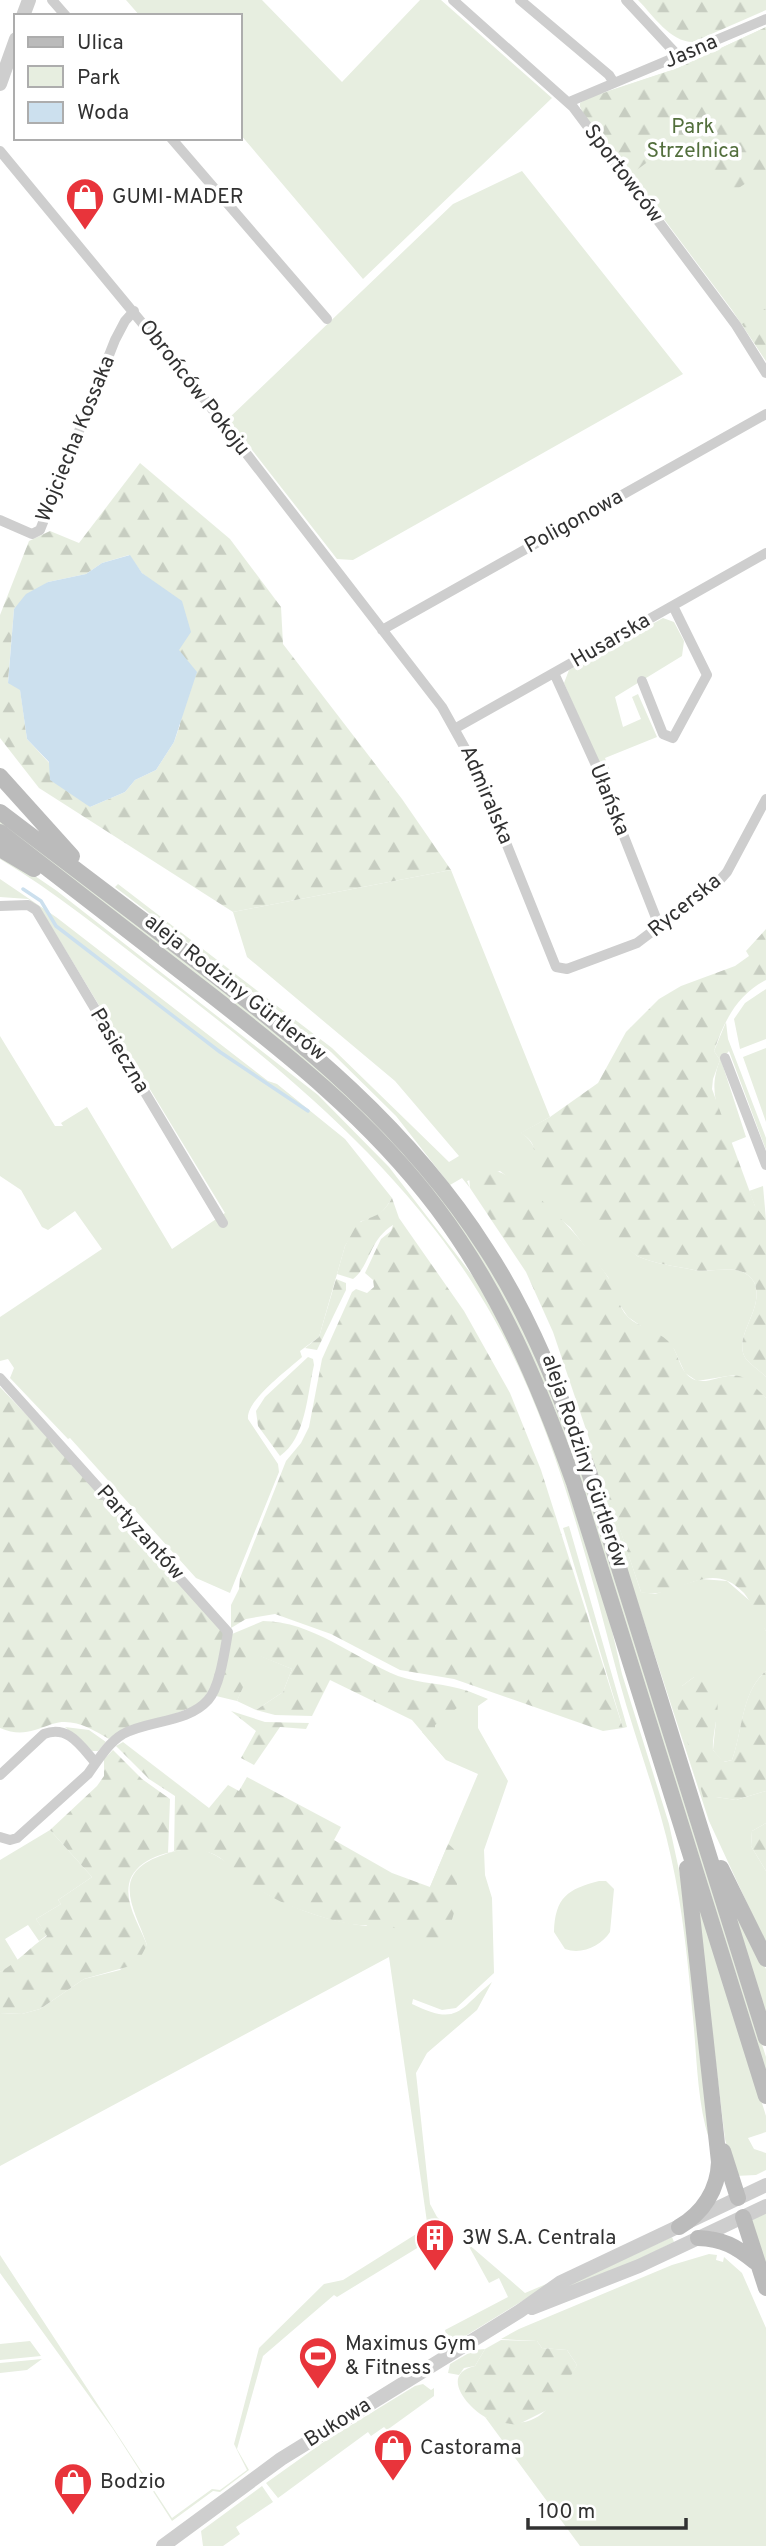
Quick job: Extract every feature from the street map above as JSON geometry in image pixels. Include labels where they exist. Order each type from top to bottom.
[{"type":"main road","points":[[0,776],[42,826],[110,896]]},
{"type":"main road","name":"aleja Rodziny Gürtlerów","points":[[0,811],[273,1020],[366,1100],[406,1143],[486,1248],[520,1307],[556,1383],[590,1475],[766,2038]]},
{"type":"main road","name":"aleja Rodziny Gürtlerów","points":[[0,832],[297,1062],[354,1112],[417,1183],[473,1261],[506,1318],[541,1391],[574,1483],[766,2096]]},
{"type":"main road","points":[[0,849],[85,897]]},
{"type":"main road","points":[[698,1822],[766,1959]]},
{"type":"main road","points":[[679,2227],[700,2211],[715,2186],[719,2161],[684,1835]]},
{"type":"main road","points":[[715,2122],[737,2198]]},
{"type":"main road","points":[[743,2217],[755,2262],[766,2288]]},
{"type":"main road","points":[[698,2238],[715,2239],[734,2245],[755,2262]]},
{"type":"street","points":[[52,0],[64,14]]},
{"type":"street","name":"Sportowców","points":[[453,0],[569,102],[736,325],[766,373]]},
{"type":"street","points":[[520,0],[609,75],[614,83]]},
{"type":"street","points":[[626,0],[681,58]]},
{"type":"street","name":"Jasna","points":[[569,102],[681,58],[766,19]]},
{"type":"street","points":[[0,84],[14,45]]},
{"type":"street","points":[[173,140],[327,318]]},
{"type":"street","name":"Obrońców Pokoju","points":[[0,151],[134,311],[382,630]]},
{"type":"street","name":"Wojciecha Kossaka","points":[[0,520],[32,534],[40,530],[115,340],[134,311]]},
{"type":"street","name":"Poligonowa","points":[[382,630],[766,414]]},
{"type":"street","name":"Husarska","points":[[456,728],[766,553]]},
{"type":"street","points":[[642,681],[663,734],[673,738],[707,675],[673,606]]},
{"type":"street","name":"Admiralska","points":[[382,630],[456,728],[493,808],[552,961],[556,967],[566,969]]},
{"type":"street","name":"Ułańska","points":[[554,673],[595,764],[660,928]]},
{"type":"street","name":"Rycerska","points":[[566,969],[627,947],[660,928],[724,877],[766,799]]},
{"type":"street","name":"Pasieczna","points":[[0,906],[28,905],[36,910],[223,1223]]},
{"type":"street","points":[[725,1058],[766,1165]]},
{"type":"street","name":"Partyzantów","points":[[0,1378],[228,1632],[211,1697],[159,1724],[124,1734],[95,1762]]},
{"type":"street","points":[[0,1775],[44,1734],[51,1731],[65,1732],[95,1762],[88,1774],[17,1838],[10,1840],[0,1837]]},
{"type":"street","name":"Bukowa","points":[[163,2546],[319,2434],[520,2311],[561,2282],[766,2185]]},
{"type":"street","points":[[737,2198],[743,2217]]},
{"type":"street","name":"Bukowa","points":[[520,2311],[601,2282],[766,2206]]},
{"type":"green space","points":[[126,0],[262,0],[342,82],[420,0],[441,0],[552,98],[363,279],[242,136],[242,14],[138,14]]},
{"type":"green space","points":[[638,0],[766,0],[766,10],[693,42],[669,33]]},
{"type":"green space","name":"Park Strzelnica","points":[[766,27],[766,361],[732,310],[580,107],[580,103],[590,97],[678,68]]},
{"type":"green space","points":[[766,27],[766,170],[731,193],[726,192],[684,135],[630,175],[581,111],[583,100],[678,68]]},
{"type":"green space","points":[[522,171],[683,374],[353,560],[337,559],[228,419],[453,204]]},
{"type":"green space","points":[[766,308],[766,361],[742,324]]},
{"type":"green space","points":[[140,463],[230,539],[281,607],[283,644],[402,799],[451,870],[233,912],[39,788],[0,738],[0,615],[29,541],[50,531],[79,543]],"holes":[[[129,555],[142,573],[157,585],[179,650],[180,725],[174,742],[156,770],[135,780],[125,792],[90,807],[27,739],[20,689],[8,682],[14,609],[48,582],[86,574],[102,563]]]},
{"type":"green space","points":[[663,618],[674,622],[684,641],[682,656],[615,697],[623,727],[641,719],[632,697],[638,694],[657,737],[605,758],[613,778],[606,780],[564,683],[569,670]]},
{"type":"green space","points":[[0,819],[283,1035],[386,1129],[463,1225],[519,1317],[571,1439],[766,2057],[766,2075],[555,1410],[514,1320],[415,1171],[0,826]]},
{"type":"green space","points":[[0,852],[57,891],[318,1095],[389,1167],[482,1288],[542,1409],[608,1613],[622,1674],[669,1824],[682,1884],[709,2139],[700,2095],[682,1917],[666,1835],[552,1449],[535,1404],[493,1317],[461,1265],[424,1216],[385,1170],[342,1127],[298,1086],[204,1009],[79,913],[0,859]]},
{"type":"green space","points":[[451,870],[550,1117],[521,1133],[533,1146],[533,1163],[637,1256],[694,1270],[735,1270],[749,1276],[754,1282],[756,1302],[745,1332],[743,1350],[746,1359],[766,1377],[766,1398],[743,1378],[734,1375],[697,1381],[685,1373],[674,1349],[628,1317],[617,1301],[608,1277],[570,1227],[500,1171],[467,1181],[470,1188],[462,1178],[450,1185],[396,1116],[331,1052],[115,887],[118,884],[332,1048],[449,1162],[459,1156],[395,1081],[247,957],[233,912]]},
{"type":"green space","points":[[0,879],[56,917],[268,1081],[277,1084],[345,1139],[392,1198],[379,1214],[361,1221],[345,1246],[319,1337],[300,1351],[302,1357],[261,1394],[249,1411],[248,1419],[278,1464],[279,1472],[230,1593],[196,1578],[70,1438],[68,1439],[10,1378],[14,1368],[8,1359],[0,1361],[0,1317],[102,1249],[75,1211],[48,1230],[42,1227],[21,1190],[0,1176],[0,1036],[55,1126],[63,1126],[61,1123],[87,1107],[172,1249],[225,1213],[40,908],[28,899],[0,897]]},
{"type":"green space","points":[[766,929],[766,980],[739,1001],[722,1029],[714,1051],[720,1060],[712,1089],[755,1206],[766,1220],[766,1377],[746,1359],[743,1350],[745,1332],[756,1302],[754,1282],[749,1276],[735,1270],[694,1270],[637,1256],[529,1170],[534,1149],[530,1140],[520,1133],[550,1117],[598,1083],[626,1032],[659,999],[681,986],[735,966],[749,956],[746,951]]},
{"type":"green space","points":[[766,989],[766,1039],[740,1049],[734,1019],[745,1003]]},
{"type":"green space","points":[[726,1022],[728,1039],[766,1138],[766,1150],[729,1051],[721,1060],[746,1137],[731,1143],[716,1102],[715,1082],[720,1060],[714,1051]]},
{"type":"green space","points":[[766,1048],[766,1122],[743,1057]]},
{"type":"green space","points":[[479,1168],[496,1171],[514,1180],[552,1210],[599,1264],[612,1284],[624,1313],[632,1321],[668,1341],[689,1377],[706,1381],[730,1376],[742,1377],[766,1398],[766,1631],[744,1593],[731,1582],[718,1578],[705,1579],[667,1591],[641,1592],[553,1332],[526,1272],[470,1188],[469,1176]]},
{"type":"green space","points":[[763,1186],[766,1220],[758,1214],[749,1191]]},
{"type":"green space","points":[[392,1198],[399,1218],[464,1311],[510,1393],[541,1470],[623,1728],[603,1731],[454,1679],[400,1670],[331,1634],[275,1614],[246,1619],[231,1628],[231,1605],[239,1589],[240,1578],[286,1461],[301,1443],[309,1427],[322,1359],[352,1292],[356,1289],[367,1293],[374,1287],[373,1280],[365,1273],[381,1239],[391,1231],[393,1225],[379,1238],[353,1279],[337,1274],[345,1246],[357,1224],[380,1213]]},
{"type":"green space","points":[[336,1279],[346,1283],[346,1290],[317,1350],[305,1348],[319,1337]]},
{"type":"green space","points":[[308,1357],[313,1359],[314,1365],[304,1415],[295,1438],[280,1456],[258,1426],[256,1411],[265,1397]]},
{"type":"green space","points":[[0,1387],[152,1546],[227,1632],[208,1701],[109,1739],[82,1725],[67,1722],[20,1733],[0,1728]]},
{"type":"green space","points":[[592,1445],[641,1592],[655,1594],[701,1579],[727,1581],[750,1601],[766,1631],[766,1671],[747,1701],[732,1760],[723,1762],[713,1750],[716,1720],[694,1677],[682,1686],[716,1797],[736,1800],[766,1791],[766,1823],[752,1831],[751,1846],[766,1871],[766,1944],[709,1821],[587,1447]]},
{"type":"green space","points":[[569,1526],[627,1727],[623,1728],[563,1528]]},
{"type":"green space","points":[[263,1621],[299,1627],[398,1676],[468,1691],[466,1701],[435,1725],[435,1734],[446,1760],[412,1720],[330,1680],[312,1716],[275,1715],[256,1710],[283,1692],[292,1669],[257,1655],[237,1701],[216,1696],[232,1634]]},
{"type":"green space","points":[[256,1654],[292,1669],[283,1692],[256,1710],[237,1701]]},
{"type":"green space","points":[[766,1671],[766,1791],[736,1800],[716,1797],[704,1800],[676,1702],[682,1686],[694,1677],[714,1687],[718,1706],[713,1750],[724,1762],[732,1760],[747,1700]]},
{"type":"green space","points":[[468,1691],[488,1699],[478,1706],[478,1728],[508,1781],[484,1850],[485,1875],[492,1898],[494,1973],[456,2008],[442,2010],[413,1999],[412,2004],[440,2014],[457,2012],[492,1982],[477,2010],[427,2053],[416,2073],[430,2204],[437,2217],[450,2228],[337,2297],[334,2295],[263,2356],[237,2449],[249,2470],[220,2492],[213,2491],[172,2521],[113,2429],[0,2273],[0,2255],[172,2518],[212,2489],[220,2490],[247,2470],[234,2444],[259,2348],[324,2284],[343,2280],[421,2231],[427,2222],[389,1957],[0,2166],[0,2013],[22,2014],[40,2009],[84,1979],[120,1970],[147,1945],[132,1906],[130,1883],[144,1864],[170,1853],[192,1849],[211,1853],[280,1901],[316,1915],[366,1926],[430,1887],[478,1774],[446,1760],[422,1732]]},
{"type":"green space","points":[[231,1711],[265,1722],[309,1723],[306,1729],[280,1727],[254,1765],[241,1758],[256,1731]]},
{"type":"green space","points":[[65,1727],[89,1730],[106,1742],[98,1751],[92,1751]]},
{"type":"green space","points":[[123,1742],[209,1808],[228,1785],[239,1791],[247,1777],[341,1827],[334,1840],[392,1873],[430,1887],[448,1844],[458,1857],[458,1867],[456,1904],[445,1934],[430,1947],[419,1949],[413,1939],[398,1929],[344,1923],[281,1902],[249,1883],[217,1856],[207,1852],[174,1852],[175,1796],[149,1779],[116,1746]]},
{"type":"green space","points":[[113,1750],[142,1779],[170,1799],[168,1853],[142,1865],[129,1884],[131,1908],[147,1945],[139,1960],[130,1966],[84,1979],[40,2009],[22,2014],[0,2013],[0,1972],[47,1936],[36,1919],[61,1904],[58,1900],[92,1877],[50,1830],[97,1786],[104,1776],[104,1759]]},
{"type":"green space","points":[[766,1823],[766,1871],[751,1846],[752,1831]]},
{"type":"green space","points":[[50,1830],[92,1877],[58,1900],[61,1904],[36,1919],[47,1935],[39,1941],[28,1925],[5,1939],[19,1962],[0,1972],[0,1860]]},
{"type":"green space","points":[[606,1881],[614,1889],[610,1932],[590,1948],[578,1951],[565,1949],[554,1932],[557,1910],[571,1891]]},
{"type":"green space","points":[[694,1883],[766,2116],[766,2132],[748,2138],[754,2149],[766,2153],[766,2170],[756,2175],[735,2176],[725,2139]]},
{"type":"green space","points":[[725,1884],[766,1969],[766,2018]]},
{"type":"green space","points":[[766,2211],[766,2272],[750,2219]]},
{"type":"green space","points":[[672,2237],[674,2242],[592,2282],[561,2288]]},
{"type":"green space","points":[[467,2243],[525,2293],[558,2279],[454,2343],[447,2340],[445,2330],[508,2297],[499,2278],[489,2283]]},
{"type":"green space","points":[[709,2254],[717,2255],[716,2260],[723,2262],[724,2257],[742,2273],[766,2328],[766,2546],[580,2546],[485,2417],[504,2422],[520,2423],[532,2420],[551,2404],[577,2365],[567,2350],[542,2348],[537,2341],[501,2339],[672,2265]]},
{"type":"green space","points":[[501,2340],[537,2341],[542,2348],[567,2350],[577,2365],[553,2407],[517,2425],[485,2417],[470,2406],[458,2383],[459,2376],[475,2366],[485,2349]]},
{"type":"green space","points":[[30,2341],[41,2356],[0,2360],[0,2344]]},
{"type":"green space","points":[[485,2349],[475,2366],[464,2368],[459,2375],[448,2373],[450,2364],[474,2350]]},
{"type":"green space","points":[[42,2359],[27,2370],[0,2373],[0,2363]]},
{"type":"green space","points":[[423,2384],[431,2390],[434,2388],[434,2396],[387,2430],[384,2427],[371,2436],[368,2432],[278,2498],[266,2483],[325,2441],[415,2386]]},
{"type":"green space","points":[[262,2486],[273,2502],[236,2527],[240,2534],[223,2546],[203,2546],[201,2531]]},
{"type":"water","points":[[130,555],[142,573],[182,601],[191,632],[179,650],[197,672],[174,742],[156,770],[135,780],[125,792],[90,807],[50,780],[49,762],[27,739],[20,690],[8,683],[14,609],[26,594],[48,582],[86,574],[102,563]]},
{"type":"waterway","points":[[23,889],[41,901],[56,926],[220,1052],[308,1111]]},
{"type":"place","name":"GUMI-MADER","points":[[85,231]]},
{"type":"place","name":"3W S.A. Centrala","points":[[435,2272]]},
{"type":"place","name":"Maximus Gym & Fitness","points":[[318,2390]]},
{"type":"place","name":"Castorama","points":[[393,2482]]},
{"type":"place","name":"Bodzio","points":[[73,2516]]}]
